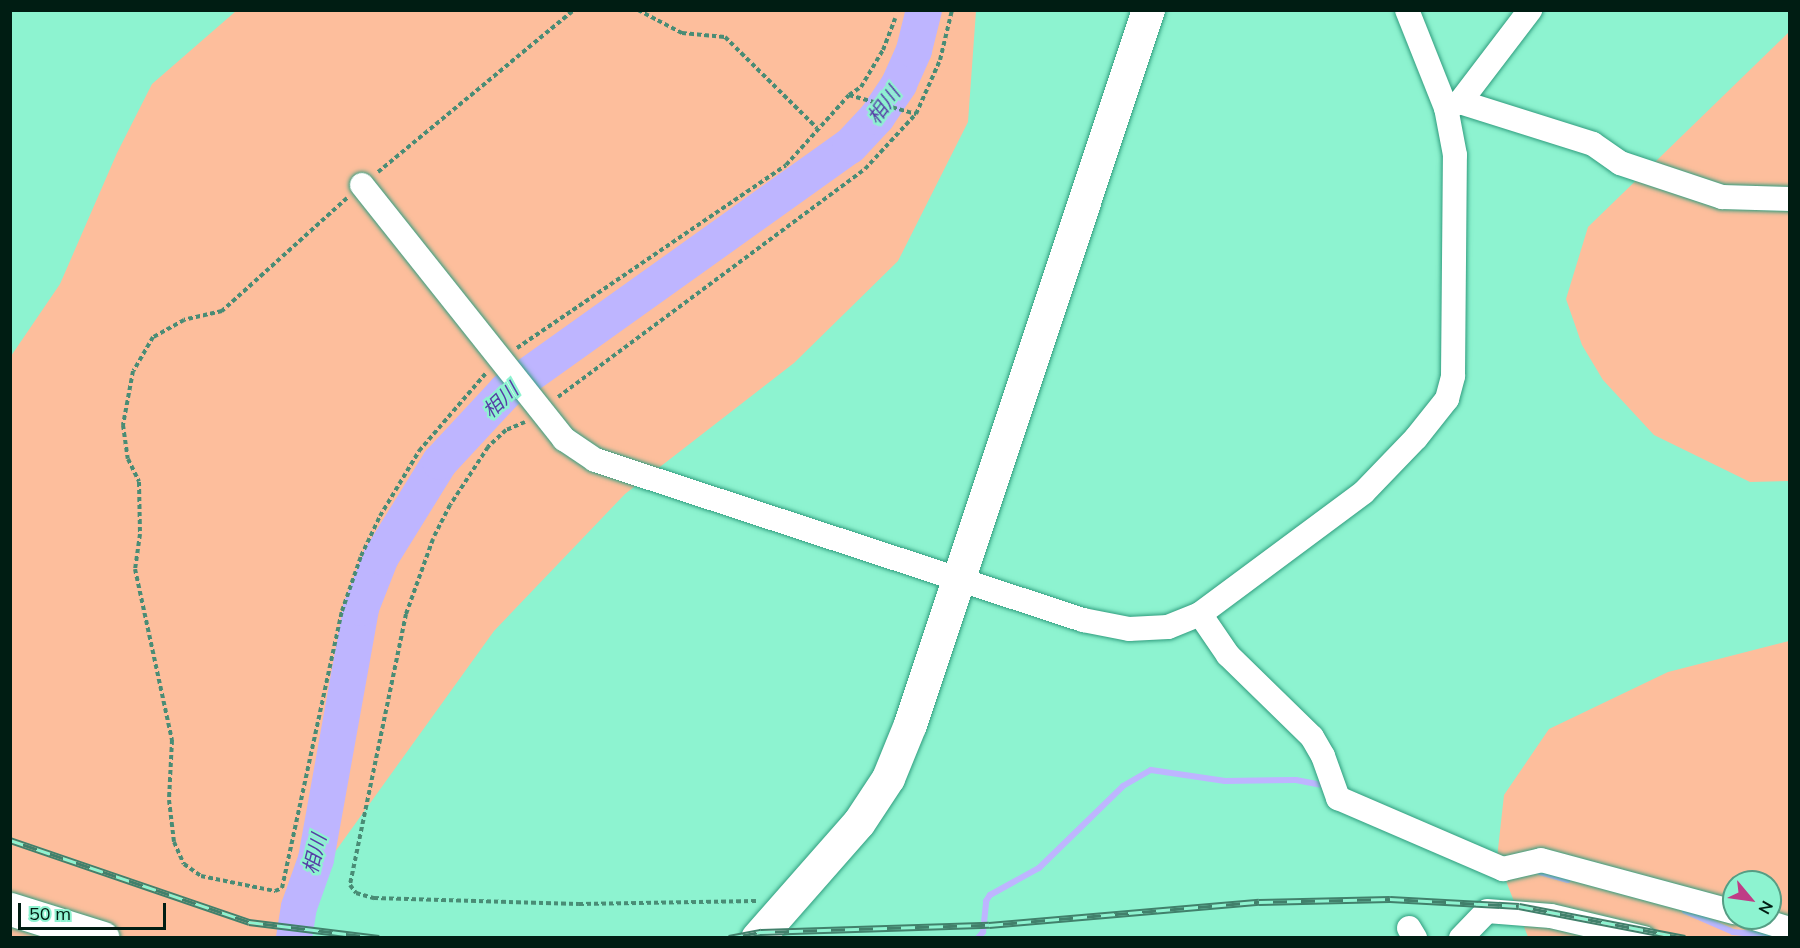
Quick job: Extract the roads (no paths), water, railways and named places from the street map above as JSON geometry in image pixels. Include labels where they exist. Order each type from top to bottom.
[{"type":"street","points":[[757,938],[859,822],[888,778],[910,724],[1148,10]]},
{"type":"street","points":[[362,185],[506,363],[564,439],[595,460],[959,576],[1083,620],[1129,629],[1168,627],[1200,614],[1364,492],[1416,438],[1447,399],[1453,376],[1456,189],[1453,105],[1407,10]]},
{"type":"street","points":[[1453,105],[1530,10]]},
{"type":"street","points":[[1453,105],[1593,144],[1620,163],[1722,197],[1790,199]]},
{"type":"street","points":[[1200,614],[1228,655],[1312,737],[1338,798],[1503,869],[1541,860],[1722,909]]},
{"type":"street","points":[[10,909],[103,938]]},
{"type":"street","points":[[1461,938],[1487,911],[1551,916],[1644,938]]},
{"type":"waterway","name":"相川","points":[[294,938],[299,907],[316,859],[361,608],[381,557],[440,462],[506,391],[850,146],[877,117],[899,84],[914,50],[924,10]]},
{"type":"waterway","points":[[978,938],[983,932],[986,901],[990,895],[1039,868],[1123,786],[1151,770],[1225,781],[1296,780],[1328,786]]},
{"type":"waterway","points":[[1540,872],[1568,880]]},
{"type":"waterway","points":[[1685,911],[1733,932],[1769,935]]},
{"type":"railway","points":[[10,840],[249,922],[379,938]]},
{"type":"railway","points":[[729,938],[761,932],[989,925],[1259,902],[1390,899],[1519,906],[1685,938]]}]
